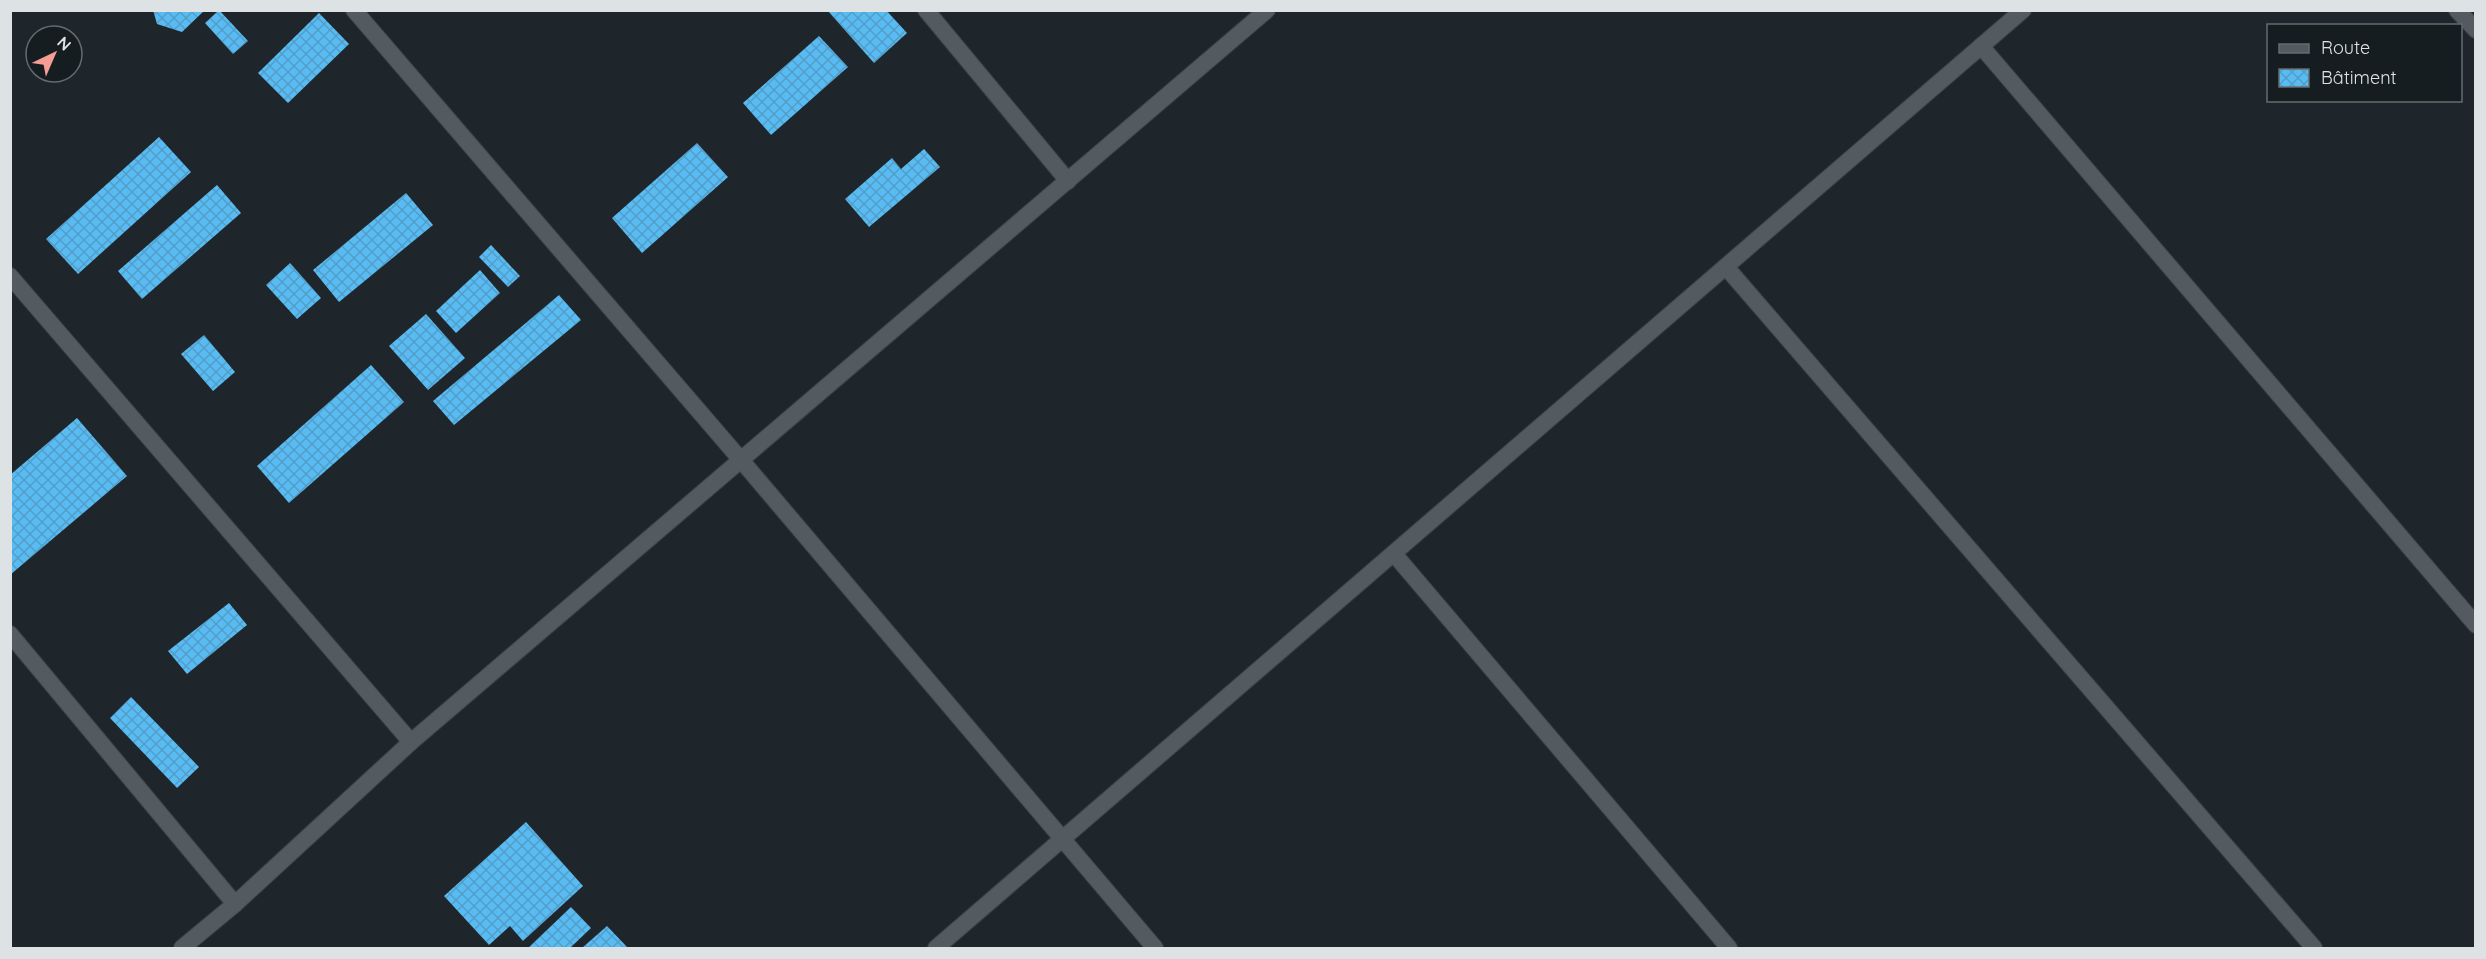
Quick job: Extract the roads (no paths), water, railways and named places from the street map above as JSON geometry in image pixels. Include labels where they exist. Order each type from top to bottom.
[{"type":"street","points":[[354,10],[741,460],[1155,948]]},
{"type":"street","points":[[926,10],[1068,181]]},
{"type":"street","points":[[182,948],[235,904],[411,742],[1267,10]]},
{"type":"street","points":[[936,948],[1064,841],[2023,10]]},
{"type":"street","points":[[2457,10],[2475,30]]},
{"type":"street","points":[[1982,46],[2475,625]]},
{"type":"street","points":[[1726,267],[2314,948]]},
{"type":"street","points":[[10,276],[411,742]]},
{"type":"street","points":[[1395,555],[1729,948]]},
{"type":"street","points":[[10,634],[235,904]]}]
